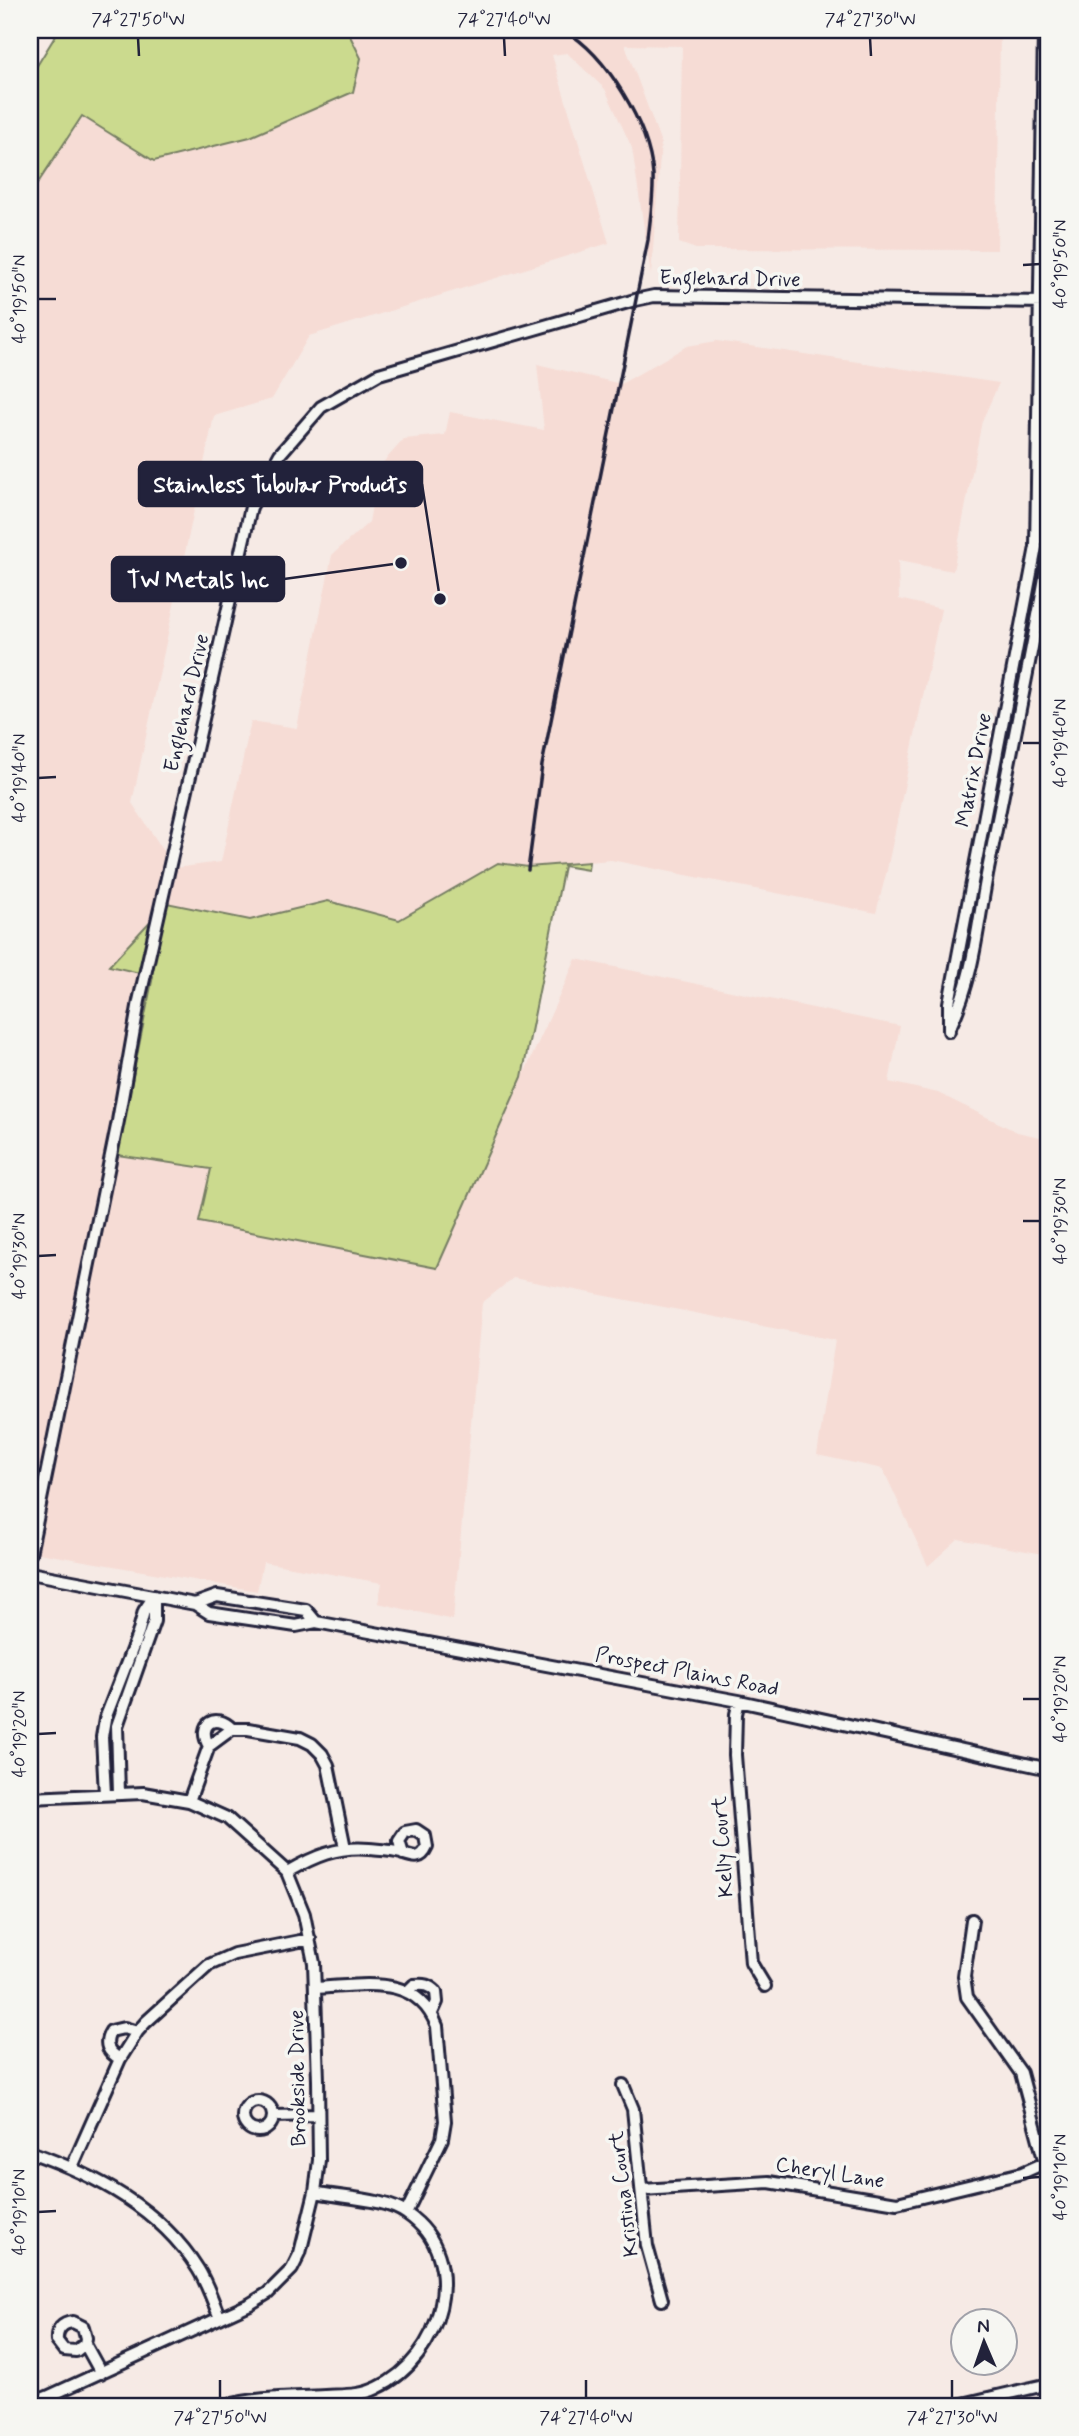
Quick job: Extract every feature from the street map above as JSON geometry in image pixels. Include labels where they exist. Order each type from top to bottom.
[{"type":"street","name":"Matrix Drive","points":[[1044,30],[1045,245],[1037,547],[949,1003],[948,1031],[961,1003],[976,951],[989,863],[1026,688],[1049,556]]},
{"type":"street","name":"Englehard Drive","points":[[30,1554],[116,1130],[139,1001],[251,507],[280,454],[321,407],[379,374],[654,296],[1044,302]]},
{"type":"street","name":"Prospect Plains Road","points":[[30,1573],[195,1604],[209,1613],[296,1626],[316,1622],[739,1701],[1049,1769]]},
{"type":"street","points":[[119,1793],[117,1726],[154,1621],[154,1596]]},
{"type":"street","points":[[105,1794],[102,1737],[105,1719],[138,1634],[144,1611],[154,1596]]},
{"type":"street","name":"Prospect Plains Road","points":[[195,1604],[217,1596],[306,1610],[316,1622]]},
{"type":"street","name":"Kelly Court","points":[[739,1701],[735,1755],[751,1963],[765,1986]]},
{"type":"street","points":[[209,1746],[204,1730],[209,1723],[215,1721],[227,1724],[232,1729]]},
{"type":"street","points":[[189,1801],[209,1746],[232,1729],[300,1738],[312,1744],[328,1765],[345,1848]]},
{"type":"street","name":"Brookside Drive","points":[[30,1798],[144,1793],[189,1801],[227,1818],[287,1872],[304,1914],[316,1988],[319,2160],[300,2253],[292,2269],[268,2293],[220,2318],[30,2403]]},
{"type":"street","points":[[287,1872],[314,1857],[345,1848],[403,1854]]},
{"type":"street","points":[[972,1920],[964,1976],[967,1997],[1021,2073],[1047,2162]]},
{"type":"street","points":[[72,2167],[120,2059],[137,2032],[209,1965],[234,1954],[310,1939]]},
{"type":"street","points":[[408,1991],[414,1984],[430,1986],[436,1992],[437,2002],[432,2013]]},
{"type":"street","points":[[316,1988],[390,1985],[408,1991],[432,2013],[437,2026],[445,2121],[442,2139],[406,2213]]},
{"type":"street","points":[[120,2059],[111,2054],[107,2046],[106,2039],[111,2031],[124,2028],[137,2032]]},
{"type":"street","name":"Kristina Court","points":[[623,2085],[634,2109],[647,2246],[662,2300]]},
{"type":"street","points":[[274,2116],[318,2115]]},
{"type":"street","points":[[30,2152],[72,2167],[140,2206],[179,2242],[200,2270],[220,2318]]},
{"type":"street","name":"Cheryl Lane","points":[[642,2190],[769,2182],[897,2203],[1022,2174],[1047,2162]]},
{"type":"street","points":[[225,2406],[271,2399],[358,2395],[376,2389],[394,2379],[412,2363],[430,2337],[443,2291],[443,2265],[430,2235],[406,2213],[381,2203],[314,2192]]},
{"type":"street","points":[[85,2344],[101,2373]]},
{"type":"street","points":[[954,2406],[1049,2384]]},
{"type":"shaded area","points":[[347,30],[1000,30],[997,250],[696,249],[679,243],[682,46],[625,45],[661,143],[651,275],[632,148],[605,89],[567,53],[552,55],[609,243],[309,336],[272,399],[214,416],[132,803],[175,868],[221,862],[251,721],[297,728],[332,555],[369,522],[379,467],[404,439],[445,435],[450,412],[544,430],[537,364],[621,384],[687,346],[717,341],[999,383],[982,421],[953,571],[898,561],[899,599],[941,609],[876,913],[611,860],[528,867],[498,863],[399,920],[328,901],[250,920],[167,903],[109,966],[153,976],[117,1155],[211,1169],[200,1222],[436,1268],[576,959],[900,1026],[889,1082],[938,1093],[1017,1132],[1049,1139],[1049,1555],[958,1539],[928,1566],[883,1469],[817,1455],[835,1340],[513,1278],[482,1303],[453,1620],[378,1603],[382,1583],[263,1562],[257,1591],[33,1552],[30,1453],[30,195],[83,116],[155,161],[361,58]]},
{"type":"green space","points":[[59,30],[347,30],[361,58],[353,92],[250,137],[154,161],[82,116],[30,195],[30,77]]},
{"type":"green space","points":[[589,862],[588,870],[564,866],[522,1077],[437,1268],[199,1222],[211,1169],[117,1155],[153,976],[109,966],[167,903],[250,920],[328,901],[399,920],[498,863],[528,867]]},
{"type":"railway","points":[[528,870],[542,765],[648,240],[653,191],[650,155],[623,93],[595,56],[564,30]]},
{"type":"place","name":"TW Metals Inc","points":[[401,563]]},
{"type":"place","name":"Stainless Tubular Products","points":[[440,599]]}]
